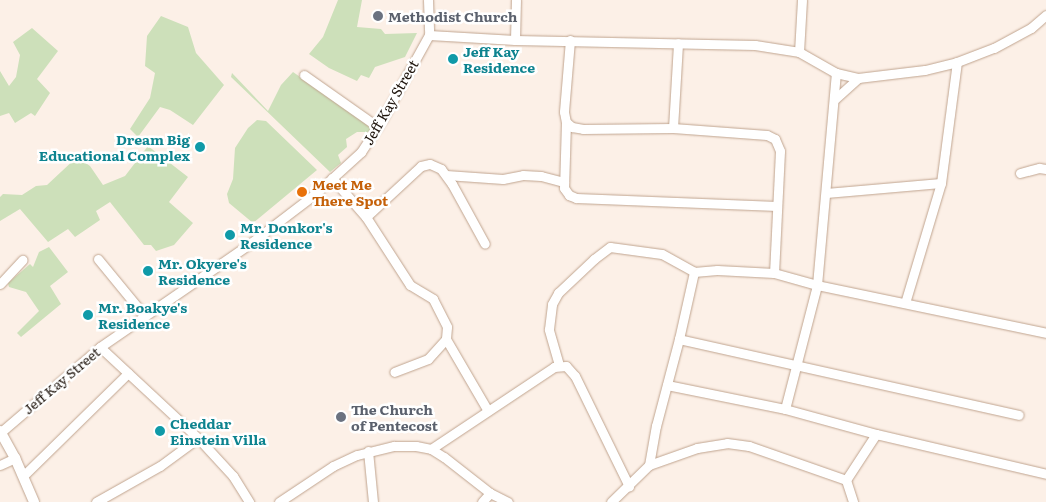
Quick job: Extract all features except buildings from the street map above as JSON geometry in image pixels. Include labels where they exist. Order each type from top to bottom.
[{"type":"street","points":[[428,0],[429,35],[515,40],[755,44],[799,52],[836,74],[858,78],[925,70],[957,62],[994,48],[1031,28],[1046,15]]},
{"type":"street","points":[[515,40],[516,0]]},
{"type":"street","points":[[799,52],[802,0]]},
{"type":"street","name":"Jeff Kay Street","points":[[0,431],[100,348],[144,315],[252,242],[316,193],[361,152],[378,127],[429,35]]},
{"type":"street","points":[[570,40],[564,112],[566,122],[564,188],[569,195],[583,200],[777,206]]},
{"type":"street","points":[[673,128],[678,42]]},
{"type":"street","points":[[905,303],[941,183],[957,62]]},
{"type":"street","points":[[785,409],[817,285],[836,74]]},
{"type":"street","points":[[304,75],[378,127]]},
{"type":"street","points":[[835,99],[858,78]]},
{"type":"street","points":[[566,122],[572,127],[583,129],[673,128],[767,135],[775,139],[780,152],[774,273]]},
{"type":"street","points":[[366,217],[421,166],[430,164],[441,168],[446,175],[485,244]]},
{"type":"street","points":[[1020,173],[1039,168],[1046,169]]},
{"type":"street","points":[[446,175],[503,179],[523,175],[541,176],[564,182]]},
{"type":"street","points":[[332,178],[366,217],[410,286],[433,299],[447,326],[446,339],[488,411]]},
{"type":"street","points":[[826,193],[941,183]]},
{"type":"street","points":[[559,365],[549,329],[552,304],[558,293],[594,259],[610,248],[662,254],[694,272],[717,270],[774,273],[817,285],[1046,333]]},
{"type":"street","points":[[98,259],[144,315]]},
{"type":"street","points":[[0,284],[22,260]]},
{"type":"street","points":[[649,465],[694,272]]},
{"type":"street","points":[[394,372],[428,360],[446,339]]},
{"type":"street","points":[[679,339],[1019,415]]},
{"type":"street","points":[[100,348],[198,438],[233,476],[249,502]]},
{"type":"street","points":[[430,449],[559,365],[566,366],[575,376],[629,486]]},
{"type":"street","points":[[23,476],[128,373]]},
{"type":"street","points":[[667,385],[785,409],[876,434],[1046,474]]},
{"type":"street","points":[[0,431],[15,458],[34,502]]},
{"type":"street","points":[[850,501],[846,480],[876,434]]},
{"type":"street","points":[[96,502],[160,466],[198,438]]},
{"type":"street","points":[[611,502],[649,465],[697,448],[727,443],[749,446],[846,480]]},
{"type":"street","points":[[282,501],[333,466],[368,451],[416,446],[430,449],[444,457],[490,493],[508,502]]},
{"type":"street","points":[[368,451],[373,502]]},
{"type":"street","points":[[0,465],[15,458]]},
{"type":"street","points":[[482,502],[490,493]]},
{"type":"green space","points":[[338,0],[362,0],[357,27],[381,29],[385,34],[417,33],[405,57],[375,67],[369,78],[361,75],[357,81],[329,68],[309,54],[323,37]]},
{"type":"green space","points":[[161,16],[188,27],[196,53],[224,85],[193,125],[170,110],[160,107],[138,137],[130,129],[150,98],[155,73],[145,66],[147,36]]},
{"type":"green space","points":[[32,28],[58,51],[37,79],[50,93],[35,116],[31,113],[15,123],[9,113],[0,116],[0,71],[9,86],[16,77],[20,55],[13,42]]},
{"type":"green space","points":[[293,72],[374,128],[370,132],[357,132],[346,139],[347,147],[338,155],[341,163],[330,172],[231,77],[232,73],[268,111],[281,85]]},
{"type":"green space","points":[[257,120],[266,121],[317,170],[253,223],[229,203],[227,194],[233,179],[235,148],[248,128]]},
{"type":"green space","points":[[148,146],[188,177],[169,202],[193,223],[174,245],[156,251],[151,245],[144,245],[110,202],[96,211],[100,220],[75,237],[68,229],[48,242],[20,209],[0,221],[0,197],[3,194],[22,195],[36,186],[47,185],[77,157],[90,166],[103,185],[125,176]]},
{"type":"green space","points":[[49,247],[68,272],[50,286],[61,304],[21,337],[17,333],[39,311],[26,292],[9,287],[8,283],[30,264],[33,267],[39,252]]},
{"type":"place","name":"Methodist Church","points":[[378,16]]},
{"type":"place","name":"Jeff Kay Residence","points":[[453,59]]},
{"type":"place","name":"Dream Big Educational Complex","points":[[200,147]]},
{"type":"place","name":"Meet Me There Spot","points":[[302,192]]},
{"type":"place","name":"Mr. Donkor's Residence","points":[[230,235]]},
{"type":"place","name":"Mr. Okyere's Residence","points":[[148,271]]},
{"type":"place","name":"Mr. Boakye's Residence","points":[[88,315]]},
{"type":"place","name":"The Church of Pentecost","points":[[341,417]]},
{"type":"place","name":"Cheddar Einstein Villa","points":[[160,431]]}]
